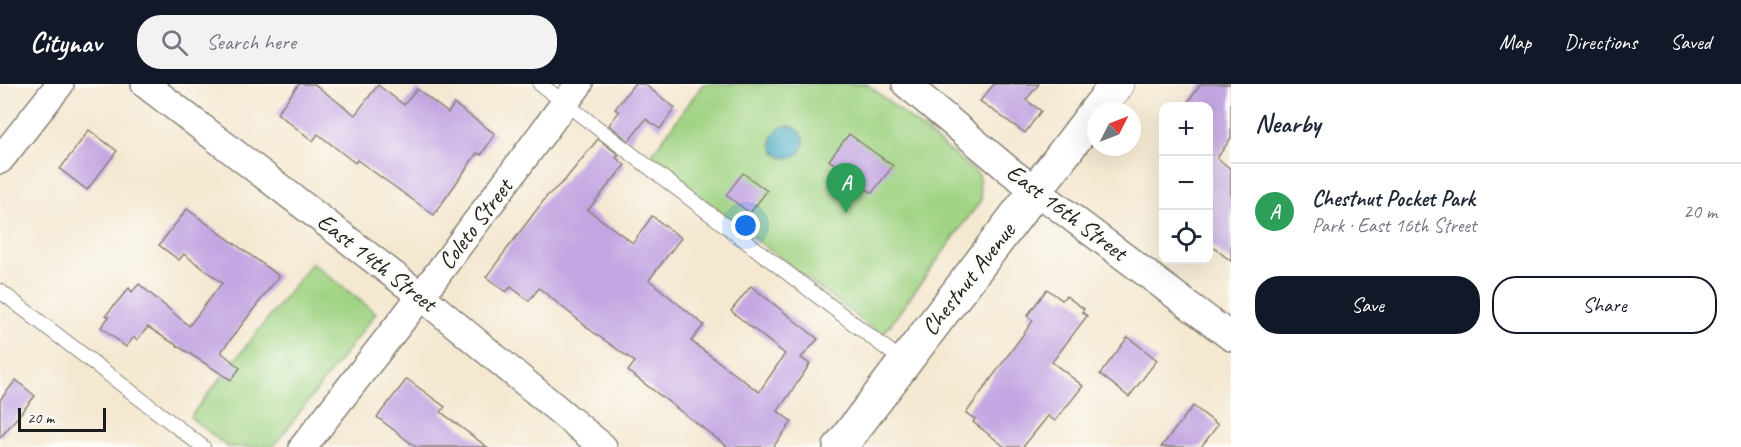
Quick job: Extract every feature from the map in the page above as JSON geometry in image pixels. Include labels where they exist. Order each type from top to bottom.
[{"type":"main road","name":"Chestnut Avenue","points":[[1103,102],[1117,84]]},
{"type":"main road","name":"Chestnut Avenue","points":[[840,447],[1087,123]]},
{"type":"street","points":[[0,160],[60,84]]},
{"type":"street","name":"East 14th Street","points":[[145,84],[421,296],[603,447]]},
{"type":"street","name":"East 16th Street","points":[[906,84],[1037,190],[1231,337]]},
{"type":"street","name":"Coleto Street","points":[[303,447],[421,296],[572,94]]},
{"type":"lane","points":[[540,84],[572,94],[904,362]]},
{"type":"lane","points":[[0,291],[203,447]]},
{"type":"green space","points":[[703,84],[867,84],[979,175],[981,200],[882,336],[649,158]]},
{"type":"green space","points":[[312,263],[376,313],[273,447],[228,447],[190,417]]},
{"type":"water","points":[[788,126],[799,131],[804,142],[799,153],[788,158],[777,153],[772,142],[777,131]]},
{"type":"building","points":[[299,84],[314,84],[355,115],[378,85],[404,105],[417,89],[448,113],[454,104],[495,134],[481,155],[477,153],[434,215],[357,160],[355,163],[318,134],[313,141],[277,113]]},
{"type":"building","points":[[634,84],[644,84],[675,108],[660,129],[646,119],[629,141],[609,125],[619,112],[615,109]]},
{"type":"building","points":[[994,84],[1039,84],[1026,100],[1041,111],[1025,133],[980,101]]},
{"type":"building","points":[[1201,84],[1231,84],[1231,138],[1217,158],[1231,169],[1231,261],[1213,247],[1213,102],[1188,102]]},
{"type":"building","points":[[89,130],[117,151],[87,190],[60,169]]},
{"type":"building","points":[[849,134],[893,166],[872,193],[829,160]]},
{"type":"building","points":[[598,139],[619,155],[616,158],[625,165],[588,210],[633,243],[652,216],[681,238],[649,280],[704,325],[691,341],[759,392],[785,354],[731,311],[751,286],[818,339],[801,358],[810,364],[778,411],[792,422],[773,447],[728,447],[628,371],[635,362],[593,332],[539,288],[529,301],[511,287],[506,292],[486,277],[547,196],[565,180]]},
{"type":"building","points":[[743,173],[767,191],[750,213],[726,195]]},
{"type":"building","points":[[187,209],[279,276],[221,352],[240,368],[231,380],[148,327],[137,340],[134,337],[126,347],[101,327],[109,317],[106,315],[129,288],[132,292],[139,284],[189,326],[222,283],[184,254],[179,260],[159,245]]},
{"type":"building","points":[[1047,289],[1062,300],[1066,296],[1084,309],[1082,312],[1087,316],[1052,362],[1083,386],[1055,421],[1048,416],[1023,447],[1005,447],[973,422],[975,419],[966,413],[1033,321],[1027,316]]},
{"type":"building","points":[[1128,337],[1157,360],[1129,397],[1100,374]]},
{"type":"building","points":[[407,379],[445,407],[441,412],[487,447],[416,447],[377,417]]},
{"type":"building","points":[[16,380],[35,396],[0,438],[0,400]]},
{"type":"building","points":[[1193,406],[1218,425],[1201,447],[1161,447]]},
{"type":"place","name":"Chestnut Pocket Park","points":[[846,213]]}]
